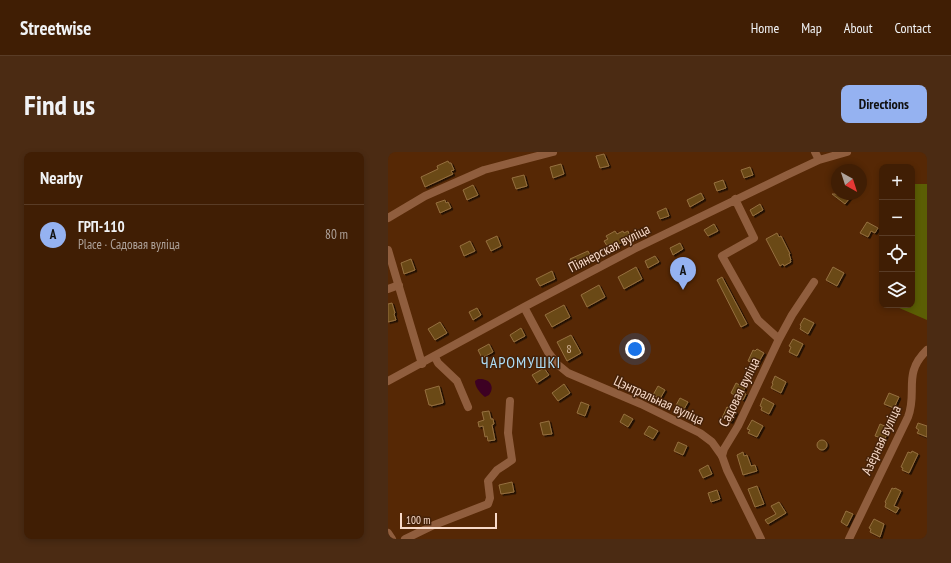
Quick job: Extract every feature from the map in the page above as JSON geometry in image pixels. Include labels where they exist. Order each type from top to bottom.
[{"type":"street","points":[[388,218],[425,196],[484,170],[553,152]]},
{"type":"street","points":[[815,152],[819,160]]},
{"type":"street","name":"Піянерская вуліца","points":[[388,381],[634,249],[734,199],[819,160],[848,152]]},
{"type":"street","points":[[734,199],[754,238],[722,256],[758,320],[779,339]]},
{"type":"street","points":[[388,250],[422,364]]},
{"type":"street","name":"Садовая вуліца","points":[[722,456],[724,449],[738,426],[779,339],[814,282]]},
{"type":"street","points":[[388,289],[399,285]]},
{"type":"street","name":"Цэнтральная вуліца","points":[[524,307],[548,352],[562,369],[574,377],[641,404],[700,433],[712,442],[722,456],[727,470],[760,539]]},
{"type":"street","name":"Азёрная вуліца","points":[[849,539],[908,417],[911,404],[911,378],[918,362],[927,350]]},
{"type":"street","points":[[435,357],[438,363],[457,381],[468,407]]},
{"type":"street","points":[[405,539],[434,525],[488,504],[490,498],[488,481],[497,470],[512,460],[508,433],[510,400]]},
{"type":"street","points":[[388,533],[392,539]]},
{"type":"shaded area","points":[[915,184],[927,184],[927,320],[899,308],[915,308]]},
{"type":"shaded area","points":[[478,379],[488,381],[490,383],[492,388],[489,395],[485,397],[478,390],[475,381]]},
{"type":"building","points":[[604,154],[609,166],[600,168],[596,156]]},
{"type":"building","points":[[448,161],[451,163],[454,170],[451,171],[453,174],[425,187],[421,177],[438,169],[437,166]]},
{"type":"building","points":[[561,164],[564,174],[553,178],[550,167]]},
{"type":"building","points":[[750,167],[753,175],[744,178],[741,170]]},
{"type":"building","points":[[524,175],[527,186],[516,189],[512,178]]},
{"type":"building","points":[[723,180],[726,188],[717,191],[714,183]]},
{"type":"building","points":[[473,185],[478,195],[467,200],[463,190]]},
{"type":"building","points":[[701,193],[704,199],[690,207],[687,200]]},
{"type":"building","points":[[445,200],[451,208],[440,213],[436,203]]},
{"type":"building","points":[[840,200],[848,200],[845,204]]},
{"type":"building","points":[[760,204],[763,210],[753,216],[750,210]]},
{"type":"building","points":[[666,208],[669,216],[660,219],[657,212]]},
{"type":"building","points":[[867,222],[878,228],[875,233],[871,231],[868,237],[860,233]]},
{"type":"building","points":[[714,224],[718,231],[708,236],[704,230]]},
{"type":"building","points":[[615,231],[617,234],[623,231],[624,233],[628,231],[630,236],[627,238],[628,239],[609,249],[604,241],[608,239],[606,236]]},
{"type":"building","points":[[777,233],[779,237],[781,236],[790,254],[791,262],[784,266],[783,264],[780,266],[766,239]]},
{"type":"building","points":[[497,236],[501,246],[491,251],[486,241]]},
{"type":"building","points":[[470,241],[475,251],[464,256],[460,246]]},
{"type":"building","points":[[680,243],[683,249],[673,255],[670,248]]},
{"type":"building","points":[[588,251],[591,257],[573,266],[570,259]]},
{"type":"building","points":[[655,256],[659,262],[648,268],[645,261]]},
{"type":"building","points":[[411,259],[415,270],[404,274],[401,263]]},
{"type":"building","points":[[636,267],[642,279],[624,289],[618,277]]},
{"type":"building","points":[[833,267],[844,273],[837,286],[826,280]]},
{"type":"building","points":[[552,271],[555,279],[540,286],[536,279]]},
{"type":"building","points":[[722,277],[747,324],[741,327],[717,280]]},
{"type":"building","points":[[599,285],[605,297],[587,307],[581,295]]},
{"type":"building","points":[[392,303],[396,320],[388,322],[388,304]]},
{"type":"building","points":[[564,305],[570,317],[552,327],[545,315]]},
{"type":"building","points":[[477,308],[481,315],[473,320],[469,312]]},
{"type":"building","points":[[804,318],[814,323],[808,334],[800,329],[800,325]]},
{"type":"building","points":[[440,322],[447,333],[435,340],[428,329]]},
{"type":"building","points":[[521,328],[525,336],[514,342],[510,335]]},
{"type":"building","points":[[571,335],[581,353],[567,361],[557,342]]},
{"type":"building","points":[[793,339],[803,344],[797,356],[789,352],[791,347],[789,346]]},
{"type":"building","points":[[489,344],[493,352],[482,358],[478,350]]},
{"type":"building","points":[[757,349],[764,353],[757,365],[748,361],[753,350],[755,351]]},
{"type":"building","points":[[544,368],[549,375],[537,383],[532,375]]},
{"type":"building","points":[[775,376],[786,382],[781,393],[771,388]]},
{"type":"building","points":[[736,383],[745,388],[743,392],[746,394],[743,400],[731,393]]},
{"type":"building","points":[[564,384],[570,393],[558,401],[552,393]]},
{"type":"building","points":[[439,386],[443,403],[431,406],[429,405],[425,390]]},
{"type":"building","points":[[658,386],[665,390],[660,399],[653,395]]},
{"type":"building","points":[[889,393],[899,397],[894,408],[884,404]]},
{"type":"building","points":[[680,398],[688,402],[683,411],[675,407]]},
{"type":"building","points":[[763,398],[774,404],[769,414],[761,410],[762,407],[760,406]]},
{"type":"building","points":[[581,402],[589,405],[585,416],[577,413]]},
{"type":"building","points":[[727,407],[736,412],[731,422],[722,418]]},
{"type":"building","points":[[489,411],[491,419],[493,419],[494,424],[492,425],[495,440],[488,441],[487,436],[485,437],[483,426],[479,427],[478,422],[484,420],[482,412]]},
{"type":"building","points":[[624,414],[633,419],[628,427],[620,422]]},
{"type":"building","points":[[752,420],[763,426],[757,437],[748,433],[750,430],[747,429]]},
{"type":"building","points":[[549,421],[552,434],[543,435],[540,423]]},
{"type":"building","points":[[918,423],[927,426],[927,437],[917,433],[919,430],[916,428]]},
{"type":"building","points":[[880,424],[889,428],[885,439],[875,436]]},
{"type":"building","points":[[649,426],[658,431],[653,439],[644,434]]},
{"type":"building","points":[[820,440],[824,440],[826,441],[826,449],[820,450],[817,447],[817,443]]},
{"type":"building","points":[[678,442],[687,446],[683,455],[674,451]]},
{"type":"building","points":[[912,451],[918,454],[909,473],[902,470],[903,468],[901,467],[908,452],[911,453]]},
{"type":"building","points":[[743,452],[744,456],[747,455],[751,466],[755,465],[757,471],[743,475],[737,455]]},
{"type":"building","points":[[708,465],[712,474],[703,478],[699,470]]},
{"type":"building","points":[[512,482],[514,492],[501,494],[499,485]]},
{"type":"building","points":[[757,486],[764,504],[755,507],[748,489]]},
{"type":"building","points":[[892,488],[901,491],[894,506],[899,508],[896,513],[885,507],[885,502]]},
{"type":"building","points":[[717,490],[720,499],[711,502],[708,493]]},
{"type":"building","points":[[779,502],[786,513],[768,524],[765,520],[776,514],[771,506]]},
{"type":"building","points":[[846,511],[853,514],[847,526],[841,522]]},
{"type":"building","points":[[874,519],[884,524],[880,537],[870,532],[871,529],[869,528]]},
{"type":"place","name":"ГРП-110","points":[[683,290]]},
{"type":"district","name":"ЧАРОМУШКІ","points":[[521,362]]}]
